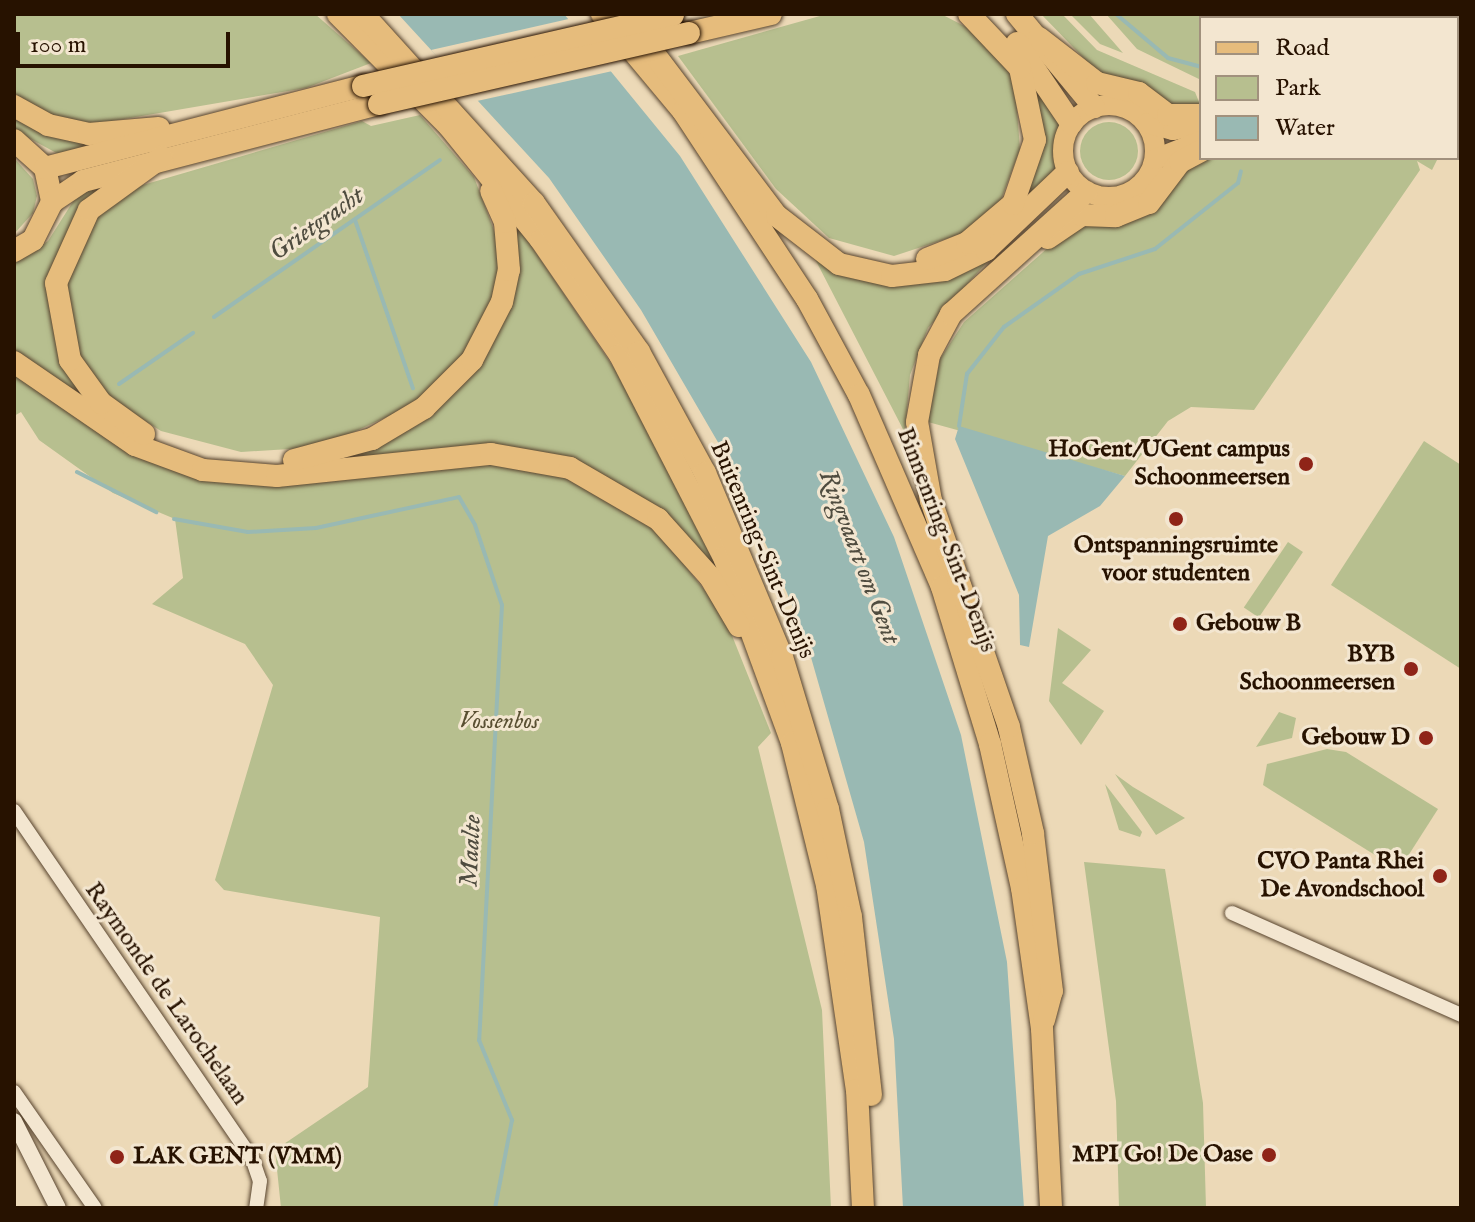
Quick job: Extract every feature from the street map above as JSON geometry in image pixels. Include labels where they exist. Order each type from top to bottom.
[{"type":"highway","points":[[338,14],[467,147],[580,297],[651,411],[724,557],[792,743],[842,981],[863,1208]]},
{"type":"highway","name":"Buitenring-Sint-Denijs","points":[[363,14],[473,128],[596,285],[698,460],[753,583],[809,742],[851,917],[871,1081],[876,1208]]},
{"type":"highway","name":"Binnenring-Sint-Denijs","points":[[602,14],[754,213],[807,299],[900,484],[942,587],[990,744],[1022,888],[1042,1029],[1051,1208]]},
{"type":"highway","points":[[624,14],[794,235],[839,264],[892,276],[945,270],[986,250],[1068,172]]},
{"type":"highway","points":[[45,168],[243,114],[363,86],[680,21],[771,14]]},
{"type":"highway","points":[[726,144],[744,152],[799,225],[840,252],[893,263],[967,243],[1013,204],[1035,140],[1020,68],[969,14]]},
{"type":"highway","points":[[988,14],[1054,90],[1071,123]]},
{"type":"highway","points":[[1017,14],[1094,107]]},
{"type":"highway","points":[[14,251],[39,231],[52,202],[83,181],[162,157],[379,104],[680,21]]},
{"type":"highway","points":[[1039,38],[1097,83],[1139,93],[1168,115],[1199,115]]},
{"type":"highway","points":[[14,106],[48,125],[89,134],[243,114]]},
{"type":"highway","points":[[14,140],[45,168],[52,202]]},
{"type":"highway","points":[[162,157],[150,172],[109,191],[75,230],[56,283],[60,336],[101,403],[143,434],[204,456],[271,462],[337,453],[405,420],[450,384],[488,334],[502,302],[508,244],[497,199],[467,147]]},
{"type":"highway","points":[[1013,252],[1027,255],[1082,215],[1116,216],[1149,203],[1180,162],[1199,152]]},
{"type":"highway","points":[[1042,1029],[1052,991],[1033,833],[1009,727],[931,501],[917,422],[923,378],[941,330],[1013,252],[1086,192]]},
{"type":"highway","points":[[14,362],[135,445],[203,470],[277,476],[491,454],[533,458],[601,482],[658,519],[710,577],[792,743]]},
{"type":"main road","points":[[1199,125],[1173,130],[1147,123],[1123,106],[1094,107],[1071,123],[1062,147],[1068,172],[1086,192],[1129,193],[1155,159],[1199,142]]},
{"type":"main road","points":[[1147,123],[1155,159]]},
{"type":"street","name":"Raymonde de Larochelaan","points":[[14,811],[252,1158],[260,1181],[256,1208]]},
{"type":"street","points":[[1232,913],[1461,1015]]},
{"type":"street","points":[[14,1092],[95,1208]]},
{"type":"street","points":[[14,1121],[58,1208]]},
{"type":"green space","points":[[14,14],[315,14],[371,63],[306,88],[89,125],[48,115],[14,93]]},
{"type":"green space","points":[[827,14],[941,14],[972,30],[1005,65],[1015,85],[1020,149],[1001,200],[976,229],[894,256],[829,238],[776,189],[678,56]]},
{"type":"green space","points":[[1041,14],[1062,14],[1097,50],[1195,92],[1199,107],[1171,107],[1143,86],[1100,75]]},
{"type":"green space","points":[[1070,14],[1089,14],[1123,53],[1100,44]]},
{"type":"green space","points":[[1106,14],[1303,14],[1199,16],[1199,79],[1137,49]]},
{"type":"green space","points":[[1033,87],[1064,122],[1056,147],[1060,171],[983,245],[921,267],[1017,207]]},
{"type":"green space","points":[[14,115],[105,143],[62,156],[14,130]]},
{"type":"green space","points":[[420,115],[474,177],[501,249],[494,298],[464,356],[415,404],[321,447],[241,452],[161,431],[109,398],[76,351],[67,282],[90,225],[111,203],[136,187],[362,121],[371,126]]},
{"type":"green space","points":[[1109,122],[1130,130],[1138,151],[1130,172],[1109,180],[1088,172],[1080,151],[1088,130]]},
{"type":"green space","points":[[14,158],[33,179],[37,196],[33,213],[14,234]]},
{"type":"green space","points":[[1199,160],[1437,160],[1432,170],[1417,161],[1420,170],[1254,410],[1191,407],[1168,421],[1125,476],[928,422],[940,359],[964,322],[1068,230],[1083,222],[1117,223]]},
{"type":"green space","points":[[112,182],[73,218],[49,292],[63,362],[95,407],[14,354],[14,264],[48,241],[79,192]]},
{"type":"green space","points":[[505,207],[637,402],[734,601],[702,557],[556,457],[336,462],[372,447],[496,336]]},
{"type":"green space","points":[[1005,242],[928,328],[910,375],[905,433],[815,259],[868,281]]},
{"type":"green space","name":"Vossenbos","points":[[14,372],[107,439],[163,467],[491,462],[567,476],[652,525],[723,613],[771,733],[758,747],[822,1010],[831,1208],[281,1208],[275,1150],[368,1087],[380,917],[224,890],[215,880],[273,685],[245,644],[152,604],[183,578],[175,519],[113,493],[39,440],[21,412],[14,416]]},
{"type":"green space","points":[[1424,441],[1461,465],[1461,669],[1331,585]]},
{"type":"green space","points":[[1288,542],[1303,552],[1259,618],[1244,607]]},
{"type":"green space","points":[[1058,628],[1091,650],[1062,683],[1104,711],[1081,745],[1049,701]]},
{"type":"green space","points":[[1279,712],[1296,718],[1292,738],[1256,747]]},
{"type":"green space","points":[[1327,749],[1346,752],[1438,809],[1399,870],[1263,785],[1267,764]]},
{"type":"green space","points":[[1115,774],[1133,787],[1185,818],[1156,835]]},
{"type":"green space","points":[[1105,784],[1142,832],[1140,837],[1119,830]]},
{"type":"green space","points":[[1084,862],[1165,869],[1203,1103],[1206,1208],[1119,1208],[1116,1101]]},
{"type":"water","name":"Ringvaart om Gent","points":[[398,14],[564,14],[680,156],[811,362],[894,537],[961,735],[1007,962],[1024,1208],[903,1208],[894,1039],[864,842],[804,633],[719,444],[641,310],[549,178]]},
{"type":"water","points":[[959,426],[1125,476],[1100,506],[1048,536],[1029,647],[1020,645],[1019,595],[955,439]]},
{"type":"pier","points":[[573,18],[617,70],[477,101],[431,50]]},
{"type":"waterway","points":[[1116,14],[1168,58],[1199,66]]},
{"type":"waterway","name":"Grietgracht","points":[[214,317],[440,160]]},
{"type":"waterway","points":[[959,426],[967,374],[1004,327],[1079,274],[1155,249],[1238,183],[1241,171]]},
{"type":"waterway","name":"Maalte","points":[[355,220],[413,388]]},
{"type":"waterway","name":"Grietgracht","points":[[119,384],[193,333]]},
{"type":"waterway","points":[[77,472],[156,512]]},
{"type":"waterway","name":"Maalte","points":[[174,519],[248,532],[316,528],[459,497],[475,525],[502,605],[479,1040],[512,1120],[495,1208]]},
{"type":"place","name":"HoGent/UGent campus Schoonmeersen","points":[[1306,464]]},
{"type":"place","name":"Ontspanningsruimte voor studenten","points":[[1176,519]]},
{"type":"place","name":"Gebouw B","points":[[1180,624]]},
{"type":"place","name":"BYB Schoonmeersen","points":[[1411,669]]},
{"type":"place","name":"Gebouw D","points":[[1426,738]]},
{"type":"place","name":"CVO Panta Rhei De Avondschool","points":[[1440,876]]},
{"type":"place","name":"MPI Go! De Oase","points":[[1269,1155]]},
{"type":"place","name":"LAK GENT (VMM)","points":[[117,1157]]}]
